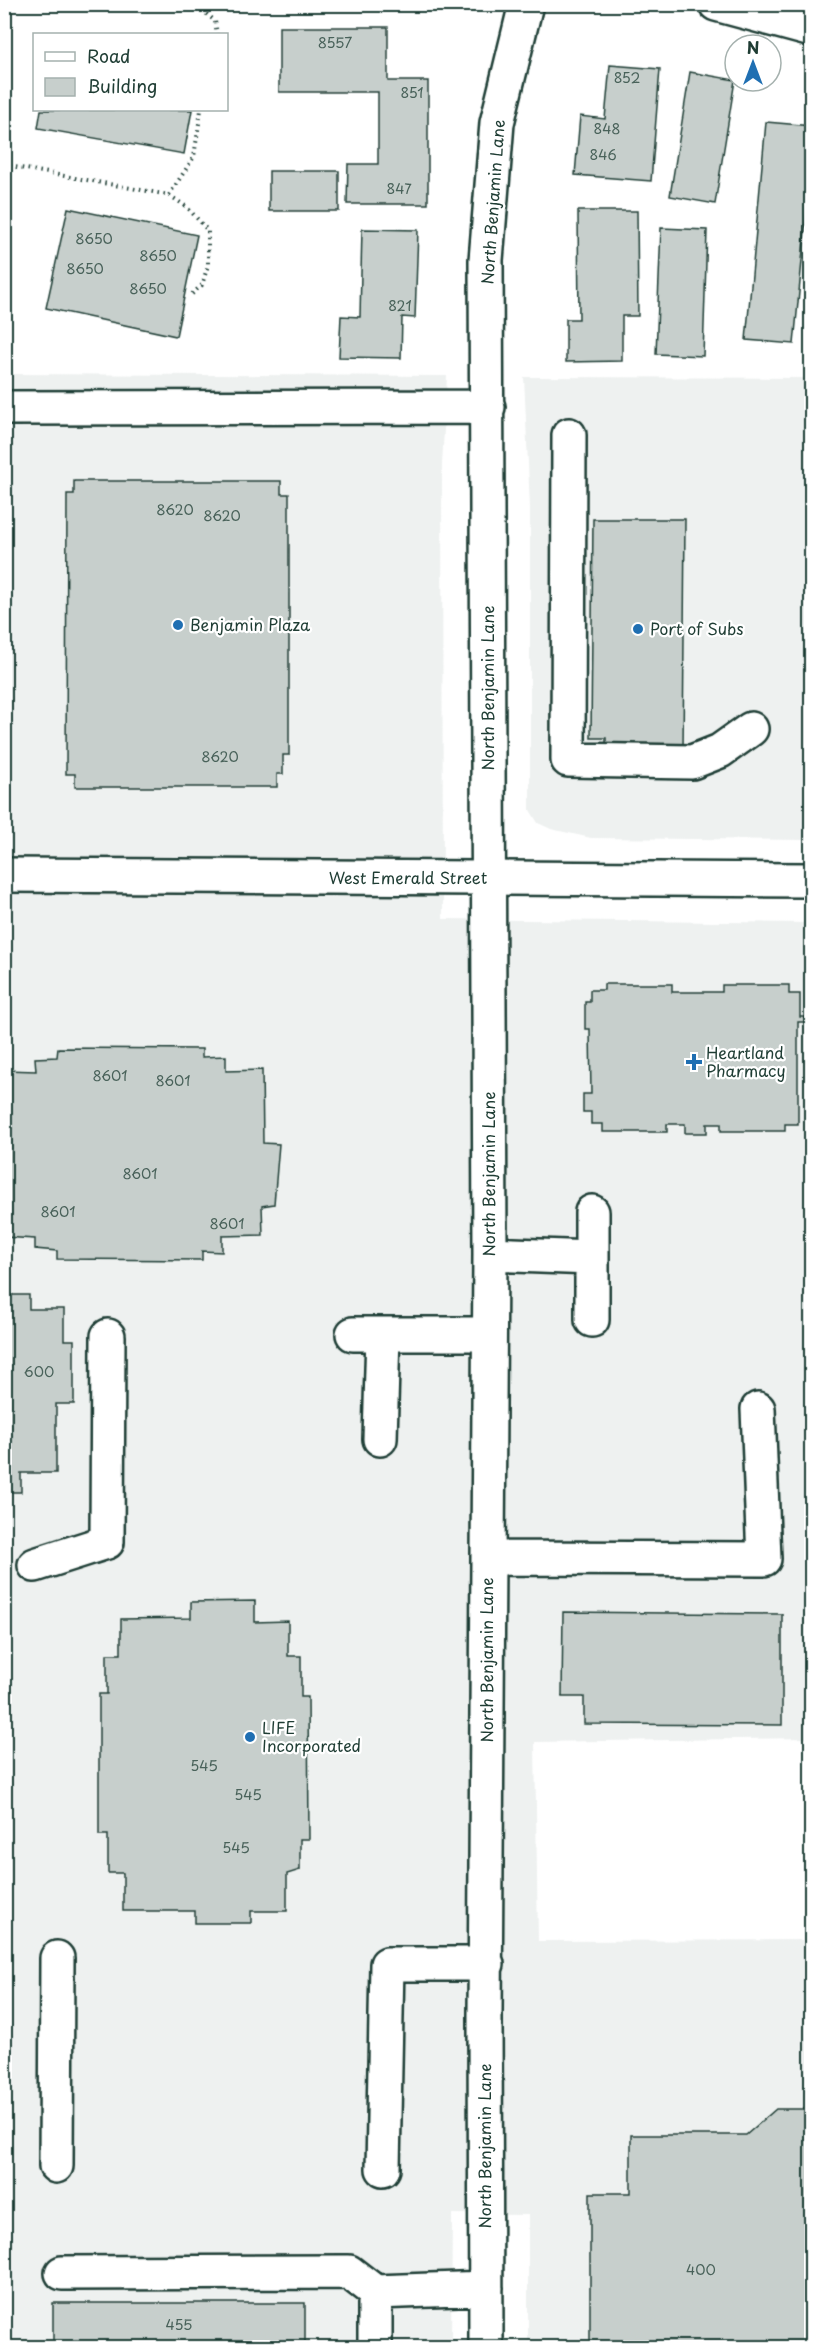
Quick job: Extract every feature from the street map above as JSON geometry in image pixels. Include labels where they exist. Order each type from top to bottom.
[{"type":"street","name":"North Benjamin Lane","points":[[486,2348],[490,1254],[486,260],[497,123],[526,4]]},
{"type":"street","points":[[716,4],[812,30]]},
{"type":"street","points":[[4,408],[488,407]]},
{"type":"street","points":[[569,435],[568,760],[692,762],[720,751],[751,729]]},
{"type":"street","name":"West Emerald Street","points":[[4,875],[812,880]]},
{"type":"street","points":[[592,1212],[592,1320]]},
{"type":"street","points":[[490,1254],[592,1258]]},
{"type":"street","points":[[380,1439],[368,1334],[489,1334]]},
{"type":"street","points":[[35,1565],[107,1542],[108,1336]]},
{"type":"street","points":[[488,1558],[764,1559],[758,1409]]},
{"type":"street","points":[[56,2166],[57,1958]]},
{"type":"street","points":[[383,2169],[387,1964],[487,1964]]},
{"type":"street","points":[[62,2273],[349,2272],[375,2292],[486,2288]]},
{"type":"street","points":[[375,2292],[375,2348]]},
{"type":"path","points":[[200,4],[203,11],[215,21],[217,33]]},
{"type":"path","points":[[169,195],[194,157],[201,111]]},
{"type":"path","points":[[4,165],[169,195],[187,207],[208,231],[208,265],[202,285],[192,294]]},
{"type":"shaded area","points":[[5,374],[447,376],[442,465],[443,919],[811,923],[811,1738],[535,1742],[538,1941],[811,1940],[811,2347],[528,2347],[528,2215],[452,2214],[451,2347],[5,2347],[4,2123],[10,2122],[10,1926],[4,1926]]},
{"type":"shaded area","points":[[524,377],[811,378],[811,840],[591,838],[551,829],[538,823],[530,810],[530,507]]},
{"type":"building","points":[[279,27],[388,27],[388,81],[428,81],[428,204],[347,204],[348,164],[378,164],[378,92],[279,92]]},
{"type":"building","points":[[610,65],[660,69],[651,181],[575,175],[580,116],[605,119]]},
{"type":"building","points":[[690,72],[723,78],[723,93],[733,93],[715,204],[670,196]]},
{"type":"building","points":[[41,111],[192,111],[184,154],[38,128]]},
{"type":"building","points":[[766,122],[812,126],[812,157],[794,344],[746,340]]},
{"type":"building","points":[[269,171],[339,171],[339,211],[269,211]]},
{"type":"building","points":[[68,208],[197,235],[176,336],[46,308]]},
{"type":"building","points":[[578,211],[637,211],[638,316],[622,316],[622,361],[566,362],[566,319],[579,319]]},
{"type":"building","points":[[661,228],[707,230],[703,356],[656,354]]},
{"type":"building","points":[[362,229],[418,230],[415,318],[402,317],[401,358],[339,357],[341,316],[360,317]]},
{"type":"building","name":"Benjamin Plaza","points":[[74,481],[281,481],[281,494],[289,494],[289,755],[283,755],[283,774],[277,774],[277,787],[75,787],[75,774],[66,774],[67,494],[74,494]]},
{"type":"building","name":"Port of Subs","points":[[593,519],[685,519],[683,751],[606,751],[606,738],[591,738]]},
{"type":"building","name":"Heartland Pharmacy","points":[[604,984],[672,984],[672,992],[722,992],[722,985],[789,985],[789,994],[800,994],[800,1017],[805,1017],[805,1022],[798,1022],[798,1124],[785,1124],[785,1131],[721,1131],[721,1124],[707,1124],[707,1133],[685,1133],[685,1124],[667,1124],[667,1132],[603,1132],[603,1124],[591,1124],[591,1112],[583,1112],[583,1094],[591,1094],[590,1029],[585,1029],[585,1002],[590,1002],[590,990],[604,990]]},
{"type":"building","points":[[58,1048],[202,1049],[202,1057],[226,1056],[226,1071],[262,1070],[263,1143],[279,1144],[274,1204],[262,1206],[263,1235],[222,1236],[222,1252],[202,1251],[202,1260],[57,1259],[57,1251],[35,1249],[35,1239],[4,1237],[4,1070],[36,1071],[35,1058],[57,1057]]},
{"type":"building","points":[[4,1295],[29,1295],[29,1309],[64,1309],[64,1340],[74,1340],[74,1404],[56,1404],[56,1473],[21,1473],[21,1492],[4,1492]]},
{"type":"building","points":[[255,1601],[255,1622],[288,1621],[288,1656],[301,1656],[301,1697],[308,1697],[309,1839],[300,1839],[300,1870],[287,1874],[287,1911],[251,1911],[251,1923],[195,1923],[195,1911],[123,1911],[123,1873],[108,1873],[108,1835],[99,1835],[99,1694],[107,1694],[107,1654],[121,1654],[121,1619],[191,1618],[191,1602]]},
{"type":"building","points":[[563,1612],[782,1614],[782,1725],[584,1724],[584,1697],[562,1697]]},
{"type":"building","points":[[776,2109],[812,2109],[812,2348],[590,2348],[590,2193],[631,2193],[631,2135],[746,2135]]},
{"type":"building","points":[[53,2303],[305,2303],[305,2348],[53,2348]]},
{"type":"place","name":"Benjamin Plaza","points":[[178,625]]},
{"type":"place","name":"Port of Subs","points":[[638,629]]},
{"type":"place","name":"Heartland Pharmacy","points":[[694,1062]]},
{"type":"place","name":"LIFE Incorporated","points":[[250,1737]]}]
